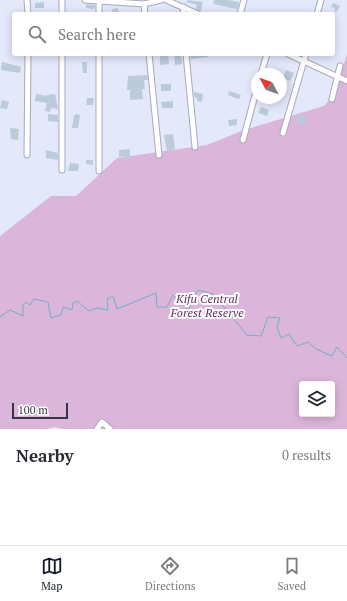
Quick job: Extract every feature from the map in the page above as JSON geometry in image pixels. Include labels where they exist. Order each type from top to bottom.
[{"type":"street","points":[[27,0],[28,12]]},
{"type":"street","points":[[62,0],[62,12]]},
{"type":"street","points":[[85,0],[144,4],[161,0]]},
{"type":"street","points":[[166,0],[194,12]]},
{"type":"street","points":[[241,12],[244,0]]},
{"type":"street","points":[[318,12],[321,0]]},
{"type":"street","points":[[99,1],[99,12]]},
{"type":"street","points":[[144,4],[145,12]]},
{"type":"street","points":[[183,12],[184,7]]},
{"type":"street","points":[[27,155],[28,56]]},
{"type":"street","points":[[62,56],[62,170]]},
{"type":"street","points":[[99,56],[99,171]]},
{"type":"street","points":[[149,56],[159,155]]},
{"type":"street","points":[[186,56],[195,147]]},
{"type":"street","points":[[263,68],[266,56]]},
{"type":"street","points":[[293,56],[347,81]]},
{"type":"street","points":[[283,133],[305,56]]},
{"type":"street","points":[[332,99],[340,66]]},
{"type":"street","points":[[243,140],[253,104]]},
{"type":"street","points":[[97,429],[102,422],[110,429]]},
{"type":"green space","name":"Kifu Central Forest Reserve","points":[[347,55],[347,429],[62,429],[55,427],[46,429],[0,429],[0,236],[51,196],[76,196],[117,158],[207,145],[244,130],[324,106],[331,98]]},
{"type":"building","points":[[187,0],[203,2],[201,11],[196,9],[197,5],[187,2]]},
{"type":"building","points":[[214,0],[239,2],[237,9],[213,4]]},
{"type":"building","points":[[44,2],[44,8],[35,8],[35,3]]},
{"type":"building","points":[[333,3],[340,6],[337,12],[334,11],[335,8],[331,7]]},
{"type":"building","points":[[86,4],[95,5],[94,9],[86,8]]},
{"type":"building","points":[[118,8],[119,12],[113,12],[112,9]]},
{"type":"building","points":[[160,56],[168,56],[169,64],[160,65]]},
{"type":"building","points":[[174,56],[181,56],[182,64],[175,65]]},
{"type":"building","points":[[190,56],[208,56],[208,57],[191,59]]},
{"type":"building","points":[[2,62],[21,67],[20,73],[1,70]]},
{"type":"building","points":[[82,62],[87,62],[87,73],[83,73]]},
{"type":"building","points":[[287,70],[294,73],[290,81],[287,80]]},
{"type":"building","points":[[147,75],[148,80],[144,80],[145,89],[142,89],[143,99],[130,100],[130,90],[127,90],[128,76]]},
{"type":"building","points":[[161,84],[171,84],[171,91],[161,91]]},
{"type":"building","points":[[229,91],[241,95],[239,99],[228,95]]},
{"type":"building","points":[[194,92],[203,94],[202,102],[197,101],[197,98],[194,97]]},
{"type":"building","points":[[36,94],[47,96],[55,94],[58,109],[51,108],[50,112],[45,111],[47,103],[35,101]]},
{"type":"building","points":[[87,98],[94,98],[93,105],[86,105]]},
{"type":"building","points":[[2,100],[9,102],[7,109],[0,108]]},
{"type":"building","points":[[173,101],[173,108],[162,108],[161,102]]},
{"type":"building","points":[[261,107],[269,110],[267,116],[258,113]]},
{"type":"building","points":[[48,114],[58,115],[58,122],[48,121]]},
{"type":"building","points":[[76,114],[80,115],[78,128],[72,128],[74,116]]},
{"type":"building","points":[[299,114],[307,116],[304,125],[296,122]]},
{"type":"building","points":[[237,119],[237,125],[229,126],[228,120]]},
{"type":"building","points":[[10,128],[19,129],[18,140],[11,139]]},
{"type":"building","points":[[173,134],[175,149],[167,151],[164,135]]},
{"type":"building","points":[[130,149],[130,159],[124,159],[124,156],[119,157],[119,150]]},
{"type":"building","points":[[46,150],[58,153],[58,160],[46,158]]},
{"type":"building","points":[[86,160],[93,160],[93,165],[86,164]]},
{"type":"building","points":[[70,163],[79,164],[78,171],[68,171]]},
{"type":"waterway","points":[[0,317],[10,310],[23,316],[23,305],[26,302],[30,305],[34,299],[48,302],[51,318],[61,315],[63,307],[72,310],[73,303],[77,301],[89,311],[97,308],[108,310],[107,299],[113,296],[117,309],[156,293],[157,307],[167,307],[173,295],[188,310],[198,290],[213,294],[247,335],[261,336],[268,317],[280,318],[277,327],[281,338],[289,334],[297,346],[308,342],[316,349],[332,356],[337,347],[347,358]]}]
